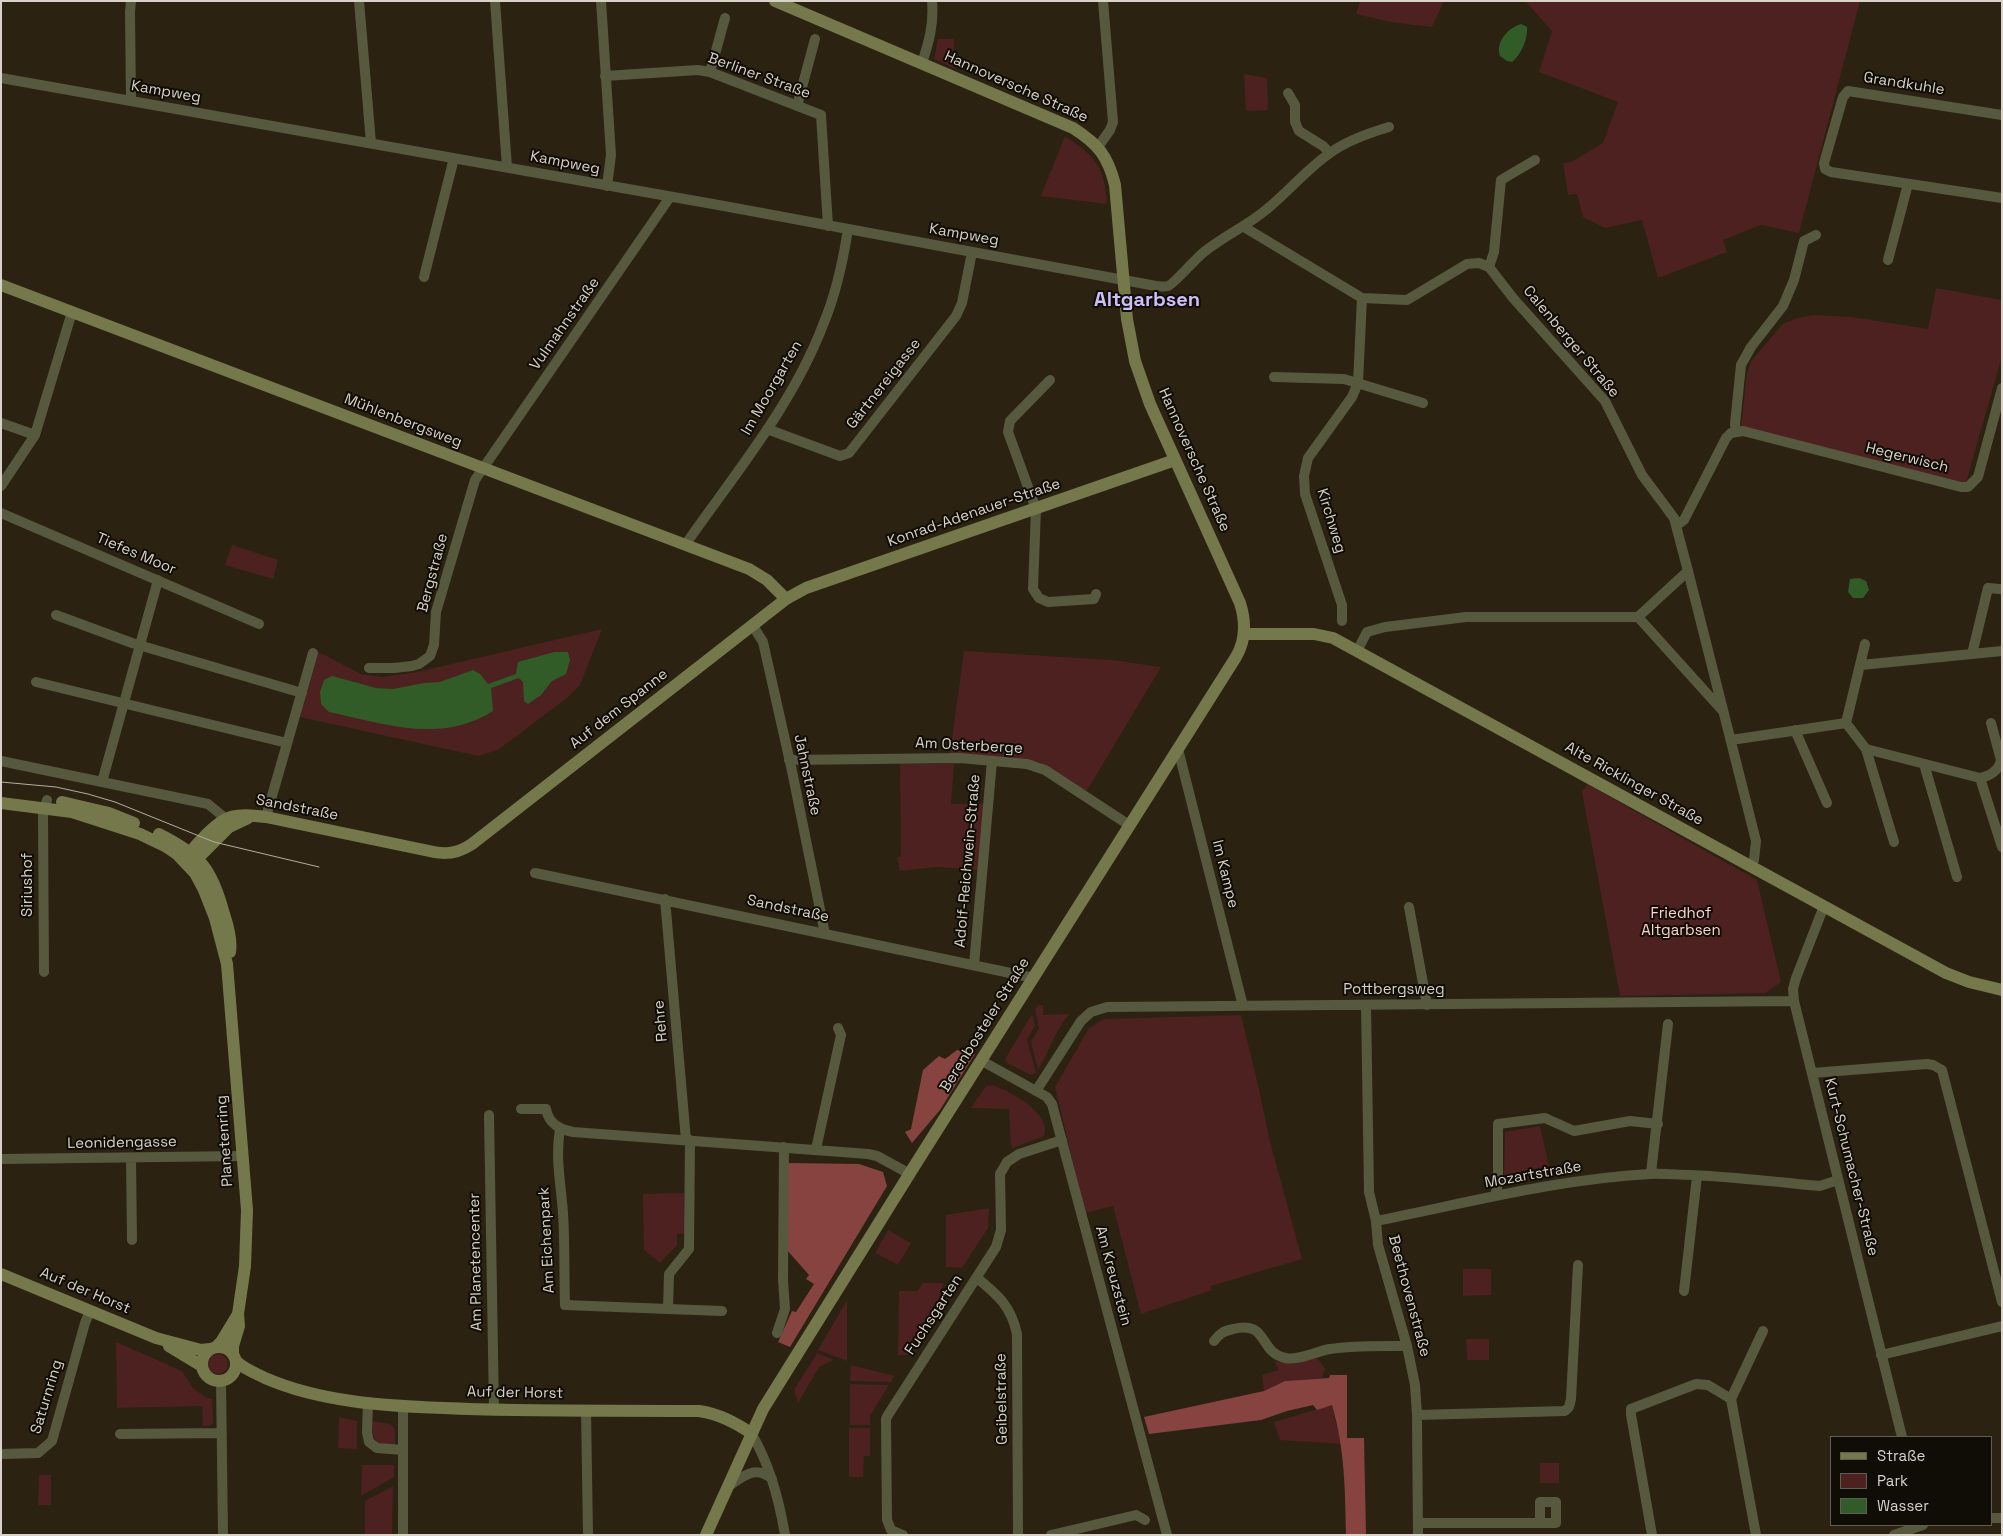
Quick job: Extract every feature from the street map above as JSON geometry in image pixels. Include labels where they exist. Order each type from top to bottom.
[{"type":"street","points":[[131,1],[131,101]]},
{"type":"street","points":[[359,1],[371,143]]},
{"type":"street","points":[[495,1],[507,167]]},
{"type":"street","points":[[601,1],[611,155],[608,186]]},
{"type":"street","name":"Hannoversche Straße","points":[[775,1],[1073,128],[1098,147],[1106,157],[1115,185],[1127,318],[1135,361],[1150,404],[1240,603],[1244,617],[1244,634]]},
{"type":"street","points":[[922,63],[934,18],[932,1]]},
{"type":"street","points":[[1098,147],[1110,130],[1113,122],[1103,1]]},
{"type":"street","points":[[710,72],[725,18]]},
{"type":"street","points":[[797,106],[815,39]]},
{"type":"street","name":"Berliner Straße","points":[[605,76],[688,69],[710,72],[821,115],[828,226]]},
{"type":"street","name":"Kampweg","points":[[1,78],[507,167],[1123,280]]},
{"type":"street","name":"Grandkuhle","points":[[2002,115],[1848,91],[1843,97],[1824,166],[1831,172],[2002,198]]},
{"type":"street","points":[[1288,93],[1295,105],[1295,122],[1299,131],[1323,146],[1330,153]]},
{"type":"street","points":[[1123,280],[1156,286],[1169,286],[1210,247],[1244,227],[1330,153],[1369,133],[1389,127]]},
{"type":"street","points":[[424,277],[454,158]]},
{"type":"street","points":[[1244,227],[1362,298],[1407,300],[1467,264],[1479,263],[1488,267],[1494,252],[1501,180],[1535,160]]},
{"type":"street","points":[[1888,260],[1908,184]]},
{"type":"street","name":"Vulmahnstraße","points":[[483,468],[670,197]]},
{"type":"street","name":"Im Moorgarten","points":[[685,545],[767,429],[801,372],[823,328],[838,281],[848,229]]},
{"type":"street","points":[[1677,525],[1684,520],[1726,438],[1736,432],[1735,424],[1741,365],[1751,348],[1783,306],[1794,280],[1804,241],[1816,235]]},
{"type":"street","name":"Gärtnereigasse","points":[[767,429],[840,456],[849,453],[956,316],[962,303],[972,252]]},
{"type":"street","name":"Calenberger Straße","points":[[1488,267],[1513,298],[1605,401],[1642,475],[1671,513],[1677,525],[1756,841],[1754,860],[1751,866]]},
{"type":"street","name":"Mühlenbergsweg","points":[[1,285],[761,575],[786,599]]},
{"type":"street","name":"Kirchweg","points":[[1342,622],[1342,605],[1305,494],[1304,476],[1308,458],[1352,398],[1358,383],[1362,298]]},
{"type":"street","points":[[1,486],[35,435],[72,312]]},
{"type":"street","points":[[1274,377],[1344,379],[1423,402]]},
{"type":"street","points":[[1050,380],[1010,420],[1008,426],[1008,432],[1036,509],[1035,594],[1042,601],[1048,602],[1094,599],[1096,594]]},
{"type":"street","name":"Hegerwisch","points":[[1736,432],[1743,431],[1964,487],[1971,485],[1978,477],[2000,403],[2002,388]]},
{"type":"street","points":[[1,422],[35,435]]},
{"type":"street","name":"Konrad-Adenauer-Straße","points":[[786,599],[806,588],[1175,460]]},
{"type":"street","name":"Bergstraße","points":[[369,668],[412,666],[425,659],[433,650],[436,612],[475,480],[483,468]]},
{"type":"street","name":"Tiefes Moor","points":[[1,513],[259,624]]},
{"type":"street","points":[[1357,651],[1367,632],[1386,627],[1466,617],[1638,617],[1688,571]]},
{"type":"street","points":[[102,782],[158,580]]},
{"type":"street","points":[[1972,654],[1988,588],[2000,589]]},
{"type":"street","name":"Auf dem Spanne","points":[[472,844],[786,599]]},
{"type":"street","points":[[56,615],[140,645],[302,693]]},
{"type":"street","points":[[1638,617],[1723,710]]},
{"type":"street","name":"Jahnstraße","points":[[753,626],[763,642],[790,760],[824,934]]},
{"type":"street","name":"Alte Ricklinger Straße","points":[[1244,634],[1323,635],[1333,638],[1946,973],[1969,982],[2002,990]]},
{"type":"street","name":"Berenbosteler Straße","points":[[706,1535],[726,1487],[763,1409],[1239,652],[1244,634]]},
{"type":"street","points":[[1846,723],[1865,644]]},
{"type":"street","points":[[1860,666],[2002,651]]},
{"type":"street","points":[[191,857],[228,827],[261,816],[287,743],[313,653]]},
{"type":"street","points":[[36,682],[287,743]]},
{"type":"street","points":[[1731,740],[1846,723]]},
{"type":"street","points":[[1846,723],[1866,748],[1894,842]]},
{"type":"street","points":[[1866,748],[1980,778],[1991,774],[2000,765],[2001,760],[1990,723]]},
{"type":"street","points":[[1795,730],[1827,803]]},
{"type":"street","name":"Im Kampe","points":[[1178,749],[1243,1006]]},
{"type":"street","name":"Am Osterberge","points":[[790,760],[960,758],[1016,762],[1039,767],[1129,825]]},
{"type":"street","points":[[1,761],[208,804],[225,818],[218,822],[191,857]]},
{"type":"street","name":"Adolf-Reichwein-Straße","points":[[974,965],[992,761]]},
{"type":"street","points":[[1924,764],[1957,877]]},
{"type":"street","points":[[1980,778],[2002,848]]},
{"type":"street","name":"Planetenring","points":[[1,794],[46,804],[109,813],[160,834],[211,875],[229,934],[230,947],[227,964],[247,1210],[244,1282],[238,1314],[239,1326],[233,1346],[234,1358]]},
{"type":"street","name":"Planetenring","points":[[1,803],[46,804]]},
{"type":"street","name":"Siriushof","points":[[44,972],[46,804]]},
{"type":"street","name":"Sandstraße","points":[[225,818],[238,814],[261,816],[442,854],[456,852],[472,844]]},
{"type":"street","name":"Sandstraße","points":[[535,873],[1034,978]]},
{"type":"street","name":"Rehre","points":[[665,899],[688,1140]]},
{"type":"street","name":"Kurt-Schumacher-Straße","points":[[1824,906],[1796,978],[1793,989],[1794,1001],[1902,1436]]},
{"type":"street","points":[[1409,907],[1427,1005]]},
{"type":"street","name":"Pottbergsweg","points":[[1036,1091],[1081,1021],[1091,1012],[1107,1007],[1794,1001]]},
{"type":"street","name":"Beethovenstraße","points":[[1366,1005],[1369,1192],[1376,1221],[1378,1245],[1408,1346],[1415,1385],[1418,1535]]},
{"type":"street","points":[[1652,1173],[1668,1024]]},
{"type":"street","points":[[816,1149],[841,1034],[838,1028]]},
{"type":"street","name":"Am Kreuzstein","points":[[982,1061],[1047,1097],[1052,1104],[1167,1535]]},
{"type":"street","points":[[1812,1073],[1927,1064],[1934,1065],[1942,1070],[2002,1302]]},
{"type":"street","points":[[521,1110],[546,1109],[547,1117],[552,1123],[560,1129],[573,1132],[868,1154],[877,1156],[910,1174]]},
{"type":"street","name":"Am Planetencenter","points":[[490,1115],[494,1410]]},
{"type":"street","points":[[1495,1196],[1498,1184],[1498,1124],[1545,1118],[1574,1131],[1630,1121],[1658,1124]]},
{"type":"street","name":"Am Eichenpark","points":[[560,1129],[558,1141],[559,1177],[563,1211],[565,1305],[722,1310]]},
{"type":"street","points":[[668,1309],[669,1274],[689,1249],[688,1140]]},
{"type":"street","name":"Fuchsgarten","points":[[903,1535],[891,1530],[887,1520],[886,1419],[996,1247],[1000,1236],[1000,1174],[1007,1162],[1019,1154],[1062,1140]]},
{"type":"street","points":[[777,1333],[785,1309],[783,1280],[784,1147]]},
{"type":"street","name":"Leonidengasse","points":[[1,1160],[243,1156]]},
{"type":"street","points":[[130,1158],[132,1240]]},
{"type":"street","name":"Mozartstraße","points":[[1376,1221],[1554,1185],[1652,1173],[1820,1186],[1838,1180]]},
{"type":"street","points":[[1684,1291],[1697,1176]]},
{"type":"street","points":[[1417,1415],[1561,1412],[1569,1407],[1578,1265]]},
{"type":"street","name":"Auf der Horst","points":[[1,1274],[156,1338],[202,1350],[213,1348]]},
{"type":"street","name":"Geibelstraße","points":[[977,1278],[1006,1304],[1012,1316],[1016,1334],[1018,1535]]},
{"type":"street","name":"Saturnring","points":[[1,1454],[38,1453],[52,1441],[90,1311]]},
{"type":"street","name":"Planetenring","points":[[213,1348],[222,1342],[238,1314]]},
{"type":"street","points":[[1214,1341],[1222,1332],[1247,1326],[1256,1330],[1272,1352],[1287,1359],[1328,1349],[1408,1346]]},
{"type":"street","points":[[1881,1355],[2002,1326]]},
{"type":"street","points":[[1756,1535],[1731,1400],[1763,1331]]},
{"type":"street","name":"Auf der Horst","points":[[156,1338],[202,1366]]},
{"type":"street","points":[[213,1348],[229,1350],[234,1358],[232,1374],[224,1380],[209,1377],[202,1366],[202,1360],[213,1348]]},
{"type":"street","name":"Auf der Horst","points":[[234,1358],[246,1368],[276,1382],[330,1397],[403,1406],[494,1410],[691,1411],[714,1413],[735,1422],[751,1433]]},
{"type":"street","points":[[223,1535],[222,1433],[224,1380]]},
{"type":"street","name":"Auf der Horst","points":[[224,1380],[276,1382]]},
{"type":"street","points":[[1652,1535],[1630,1415],[1631,1409],[1700,1384],[1708,1385],[1731,1400]]},
{"type":"street","points":[[368,1402],[367,1432],[369,1442],[377,1448],[403,1450]]},
{"type":"street","points":[[403,1406],[403,1535]]},
{"type":"street","points":[[586,1410],[588,1535]]},
{"type":"street","points":[[120,1434],[222,1433]]},
{"type":"street","points":[[751,1433],[762,1450],[772,1479],[785,1535]]},
{"type":"street","points":[[726,1487],[752,1472],[766,1474],[772,1479]]},
{"type":"street","points":[[1052,1535],[1136,1515],[1145,1520]]},
{"type":"street","points":[[1418,1523],[1540,1523]]},
{"type":"street","points":[[1894,1535],[1919,1526]]},
{"type":"green space","points":[[1360,1],[1444,1],[1432,27],[1390,22],[1356,14]]},
{"type":"green space","points":[[1525,1],[1860,1],[1799,233],[1761,225],[1723,240],[1727,252],[1658,278],[1642,220],[1605,228],[1583,217],[1577,194],[1568,195],[1563,163],[1571,162],[1603,143],[1618,102],[1539,72],[1552,31]]},
{"type":"green space","points":[[938,39],[954,39],[954,68],[934,59]]},
{"type":"green space","points":[[1244,74],[1267,78],[1268,110],[1246,111]]},
{"type":"green space","points":[[1065,136],[1084,150],[1101,171],[1107,204],[1041,196]]},
{"type":"green space","points":[[1936,288],[2002,300],[2002,356],[1964,490],[1741,427],[1747,373],[1751,361],[1783,324],[1797,318],[1814,315],[1852,317],[1928,329]]},
{"type":"green space","points":[[232,545],[278,560],[273,579],[225,565]]},
{"type":"green space","points":[[602,629],[580,685],[567,698],[498,750],[478,756],[300,717],[319,652],[361,674],[383,677],[417,672]]},
{"type":"green space","points":[[964,651],[1113,660],[1161,667],[1085,794],[1040,762],[950,754]]},
{"type":"green space","points":[[900,764],[954,764],[951,804],[986,804],[979,870],[937,867],[900,871],[897,857],[901,856]]},
{"type":"green space","name":"Friedhof Altgarbsen","points":[[1587,784],[1757,880],[1781,982],[1765,993],[1620,996],[1582,792]]},
{"type":"green space","points":[[1038,1005],[1043,1005],[1043,1015],[1070,1014],[1056,1034],[1038,1070],[1031,1042],[1039,1028],[1035,1009]]},
{"type":"green space","points":[[1032,1014],[1035,1026],[1027,1040],[1036,1073],[1031,1075],[1007,1063],[1005,1059]]},
{"type":"green space","points":[[1241,1015],[1269,1138],[1302,1259],[1211,1286],[1212,1290],[1141,1314],[1113,1206],[1085,1213],[1055,1087],[1089,1028],[1104,1019]]},
{"type":"green space","points":[[993,1085],[1019,1098],[1036,1112],[1042,1119],[1045,1127],[1044,1136],[1013,1148],[1011,1146],[1009,1109],[971,1108],[986,1086]]},
{"type":"green space","points":[[1540,1126],[1549,1166],[1504,1175],[1505,1132]]},
{"type":"green space","points":[[684,1193],[685,1234],[677,1234],[677,1245],[660,1263],[644,1250],[643,1194]]},
{"type":"green space","points":[[989,1208],[988,1228],[962,1268],[946,1267],[946,1215]]},
{"type":"green space","points":[[888,1230],[911,1243],[898,1265],[875,1253]]},
{"type":"green space","points":[[1463,1269],[1491,1269],[1491,1295],[1463,1296]]},
{"type":"green space","points":[[923,1283],[943,1283],[940,1304],[908,1355],[898,1355],[899,1291],[917,1291]]},
{"type":"green space","points":[[847,1300],[847,1361],[818,1350]]},
{"type":"green space","points":[[1466,1339],[1489,1339],[1489,1360],[1467,1360]]},
{"type":"green space","points":[[116,1342],[182,1371],[193,1388],[205,1397],[212,1399],[213,1423],[210,1426],[203,1426],[202,1406],[117,1408]]},
{"type":"green space","points":[[817,1353],[834,1360],[819,1367],[798,1403],[794,1390]]},
{"type":"green space","points":[[214,1354],[222,1354],[228,1360],[228,1368],[222,1374],[214,1374],[208,1368],[208,1360]]},
{"type":"green space","points":[[1311,1356],[1317,1358],[1325,1368],[1322,1378],[1285,1381],[1264,1391],[1262,1375],[1279,1370],[1274,1361],[1295,1364],[1296,1361]]},
{"type":"green space","points":[[851,1365],[894,1376],[891,1382],[850,1381]]},
{"type":"green space","points":[[850,1384],[889,1385],[870,1416],[870,1425],[850,1425]]},
{"type":"green space","points":[[1332,1405],[1341,1444],[1280,1440],[1274,1422]]},
{"type":"green space","points":[[339,1417],[357,1421],[357,1449],[338,1448]]},
{"type":"green space","points":[[372,1421],[390,1424],[395,1429],[395,1446],[376,1441]]},
{"type":"green space","points":[[849,1428],[870,1428],[870,1456],[864,1456],[863,1477],[849,1477]]},
{"type":"green space","points":[[1540,1463],[1559,1463],[1559,1483],[1540,1483]]},
{"type":"green space","points":[[362,1465],[394,1465],[394,1477],[361,1496]]},
{"type":"green space","points":[[39,1475],[51,1475],[51,1505],[38,1505]]},
{"type":"green space","points":[[393,1486],[392,1535],[365,1535],[365,1501]]},
{"type":"shaded area","points":[[957,1050],[975,1054],[940,1110],[912,1143],[905,1132],[911,1129],[923,1070],[939,1056],[945,1059]]},
{"type":"shaded area","points":[[787,1163],[859,1164],[883,1172],[887,1186],[790,1347],[778,1342],[792,1311],[796,1312],[814,1284],[806,1279],[809,1275],[787,1250]]},
{"type":"shaded area","points":[[1330,1375],[1347,1375],[1347,1438],[1364,1438],[1366,1535],[1346,1535],[1342,1454],[1332,1405],[1317,1410],[1313,1405],[1261,1420],[1149,1434],[1144,1417],[1264,1391],[1285,1381],[1329,1378]]},
{"type":"water","points":[[1521,24],[1527,27],[1523,46],[1512,62],[1507,61],[1500,56],[1499,46],[1507,32]]},
{"type":"water","points":[[1859,578],[1866,581],[1869,590],[1863,598],[1853,598],[1848,592],[1850,579]]},
{"type":"water","points":[[554,652],[568,652],[570,660],[566,674],[552,681],[541,695],[528,704],[524,701],[523,682],[519,678],[491,688],[493,711],[473,721],[453,727],[433,729],[392,726],[329,712],[321,704],[320,692],[324,680],[332,676],[376,688],[393,689],[440,682],[473,670],[480,674],[488,684],[516,674],[518,662]]},
{"type":"tram line","points":[[1,782],[56,787],[88,794],[115,802],[214,842],[319,867]]},
{"type":"district","name":"Altgarbsen","points":[[1147,301]]}]
